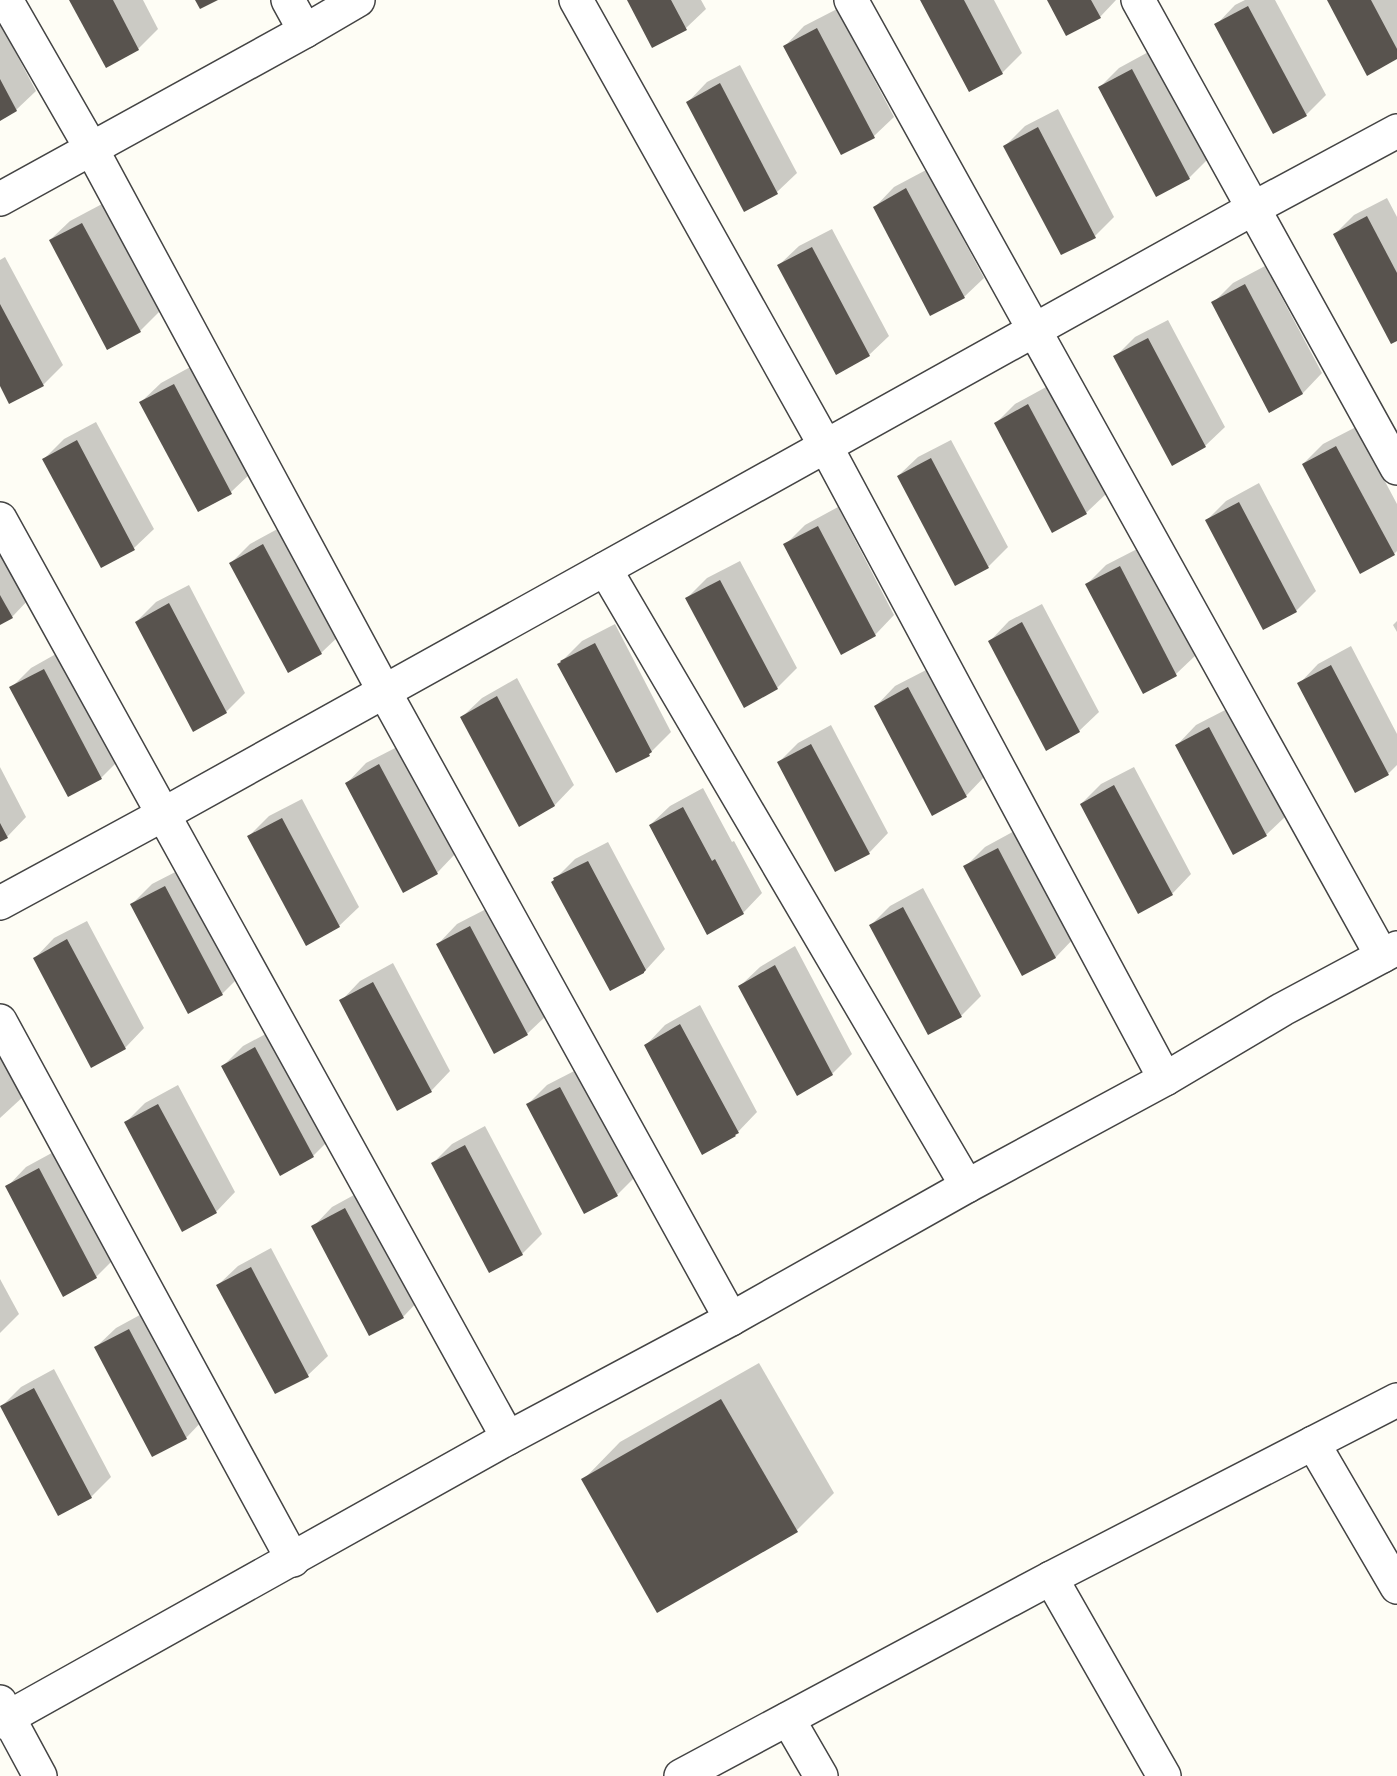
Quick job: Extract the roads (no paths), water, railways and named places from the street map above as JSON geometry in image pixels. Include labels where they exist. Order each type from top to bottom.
[{"type":"street","points":[[6,0],[92,148],[384,691],[731,1319]]},
{"type":"street","points":[[288,0],[305,31]]},
{"type":"street","points":[[0,199],[358,0]]},
{"type":"street","points":[[576,0],[825,445],[1165,1079]]},
{"type":"street","points":[[39,1776],[3,1714],[293,1560],[508,1438],[731,1319],[967,1186],[1165,1079],[1282,1009],[1389,952],[1035,331],[851,0]]},
{"type":"street","points":[[1138,0],[1397,468]]},
{"type":"street","points":[[0,903],[825,445],[1397,131]]},
{"type":"street","points":[[0,519],[508,1438]]},
{"type":"street","points":[[605,569],[967,1186]]},
{"type":"street","points":[[0,1021],[293,1560]]},
{"type":"street","points":[[681,1776],[1051,1578],[1397,1400]]},
{"type":"street","points":[[1314,1443],[1397,1587]]},
{"type":"street","points":[[1051,1578],[1164,1776]]},
{"type":"street","points":[[788,1719],[821,1776]]}]
